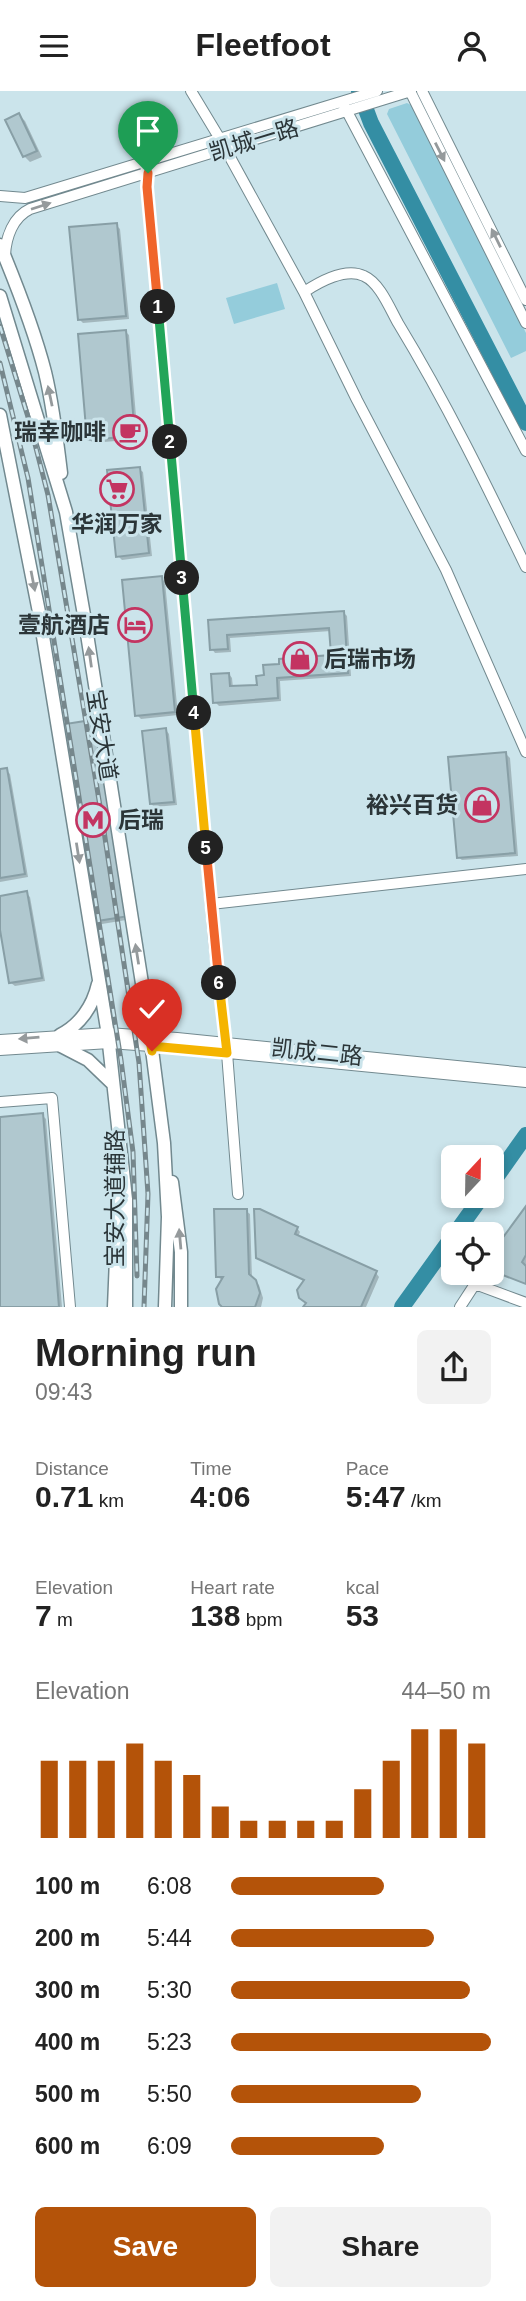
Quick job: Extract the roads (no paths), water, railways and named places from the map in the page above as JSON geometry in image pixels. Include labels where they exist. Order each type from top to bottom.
[{"type":"main road","points":[[2,251],[45,371],[54,413],[66,512]]},
{"type":"main road","name":"宝安大道","points":[[0,296],[66,512],[84,615],[151,1041],[164,1143],[168,1217],[165,1307]]},
{"type":"main road","name":"宝安大道","points":[[0,415],[39,612],[108,1038],[126,1199],[126,1307]]},
{"type":"main road","points":[[0,452],[20,513]]},
{"type":"main road","points":[[98,977],[96,994],[85,1014],[60,1040],[94,1064],[115,1088]]},
{"type":"main road","name":"宝安大道辅路","points":[[114,1307],[117,1235],[115,1088]]},
{"type":"main road","points":[[164,1143],[179,1222],[181,1307]]},
{"type":"street","points":[[191,91],[304,292],[446,570],[526,752]]},
{"type":"street","points":[[410,91],[526,324]]},
{"type":"street","name":"凯城一路","points":[[2,251],[12,228],[25,211],[226,149],[375,95],[410,91]]},
{"type":"street","points":[[422,91],[526,300]]},
{"type":"street","points":[[348,105],[526,451]]},
{"type":"street","name":"凯城一路","points":[[0,196],[25,198],[220,139],[348,105]]},
{"type":"street","points":[[145,162],[238,1194]]},
{"type":"street","points":[[304,292],[319,282],[346,274],[362,274],[373,281],[478,467],[526,567]]},
{"type":"street","points":[[211,904],[526,869]]},
{"type":"street","name":"凯成二路","points":[[60,1040],[108,1038],[151,1041],[526,1073]]},
{"type":"street","points":[[0,1040],[60,1040]]},
{"type":"street","points":[[0,1051],[60,1040]]},
{"type":"street","name":"凯成二路","points":[[226,1048],[526,1082]]},
{"type":"street","points":[[0,1102],[52,1098],[70,1307]]},
{"type":"street","points":[[460,1307],[474,1284],[519,1304]]},
{"type":"waterway","points":[[359,91],[371,123],[526,423]]},
{"type":"waterway","points":[[504,1166],[526,1135]]},
{"type":"waterway","points":[[464,1222],[474,1208]]},
{"type":"waterway","points":[[402,1307],[441,1253]]},
{"type":"railway","points":[[0,326],[48,495],[102,818],[139,1063],[148,1194],[144,1307]]},
{"type":"railway","points":[[0,363],[28,478],[121,1060],[133,1152],[137,1276]]},
{"type":"place","name":"瑞幸咖啡","points":[[130,432]]},
{"type":"place","name":"华润万家","points":[[117,489]]},
{"type":"place","name":"壹航酒店","points":[[135,625]]},
{"type":"place","name":"后瑞市场","points":[[300,659]]},
{"type":"place","name":"裕兴百货","points":[[482,805]]},
{"type":"place","name":"后瑞","points":[[93,820]]}]
